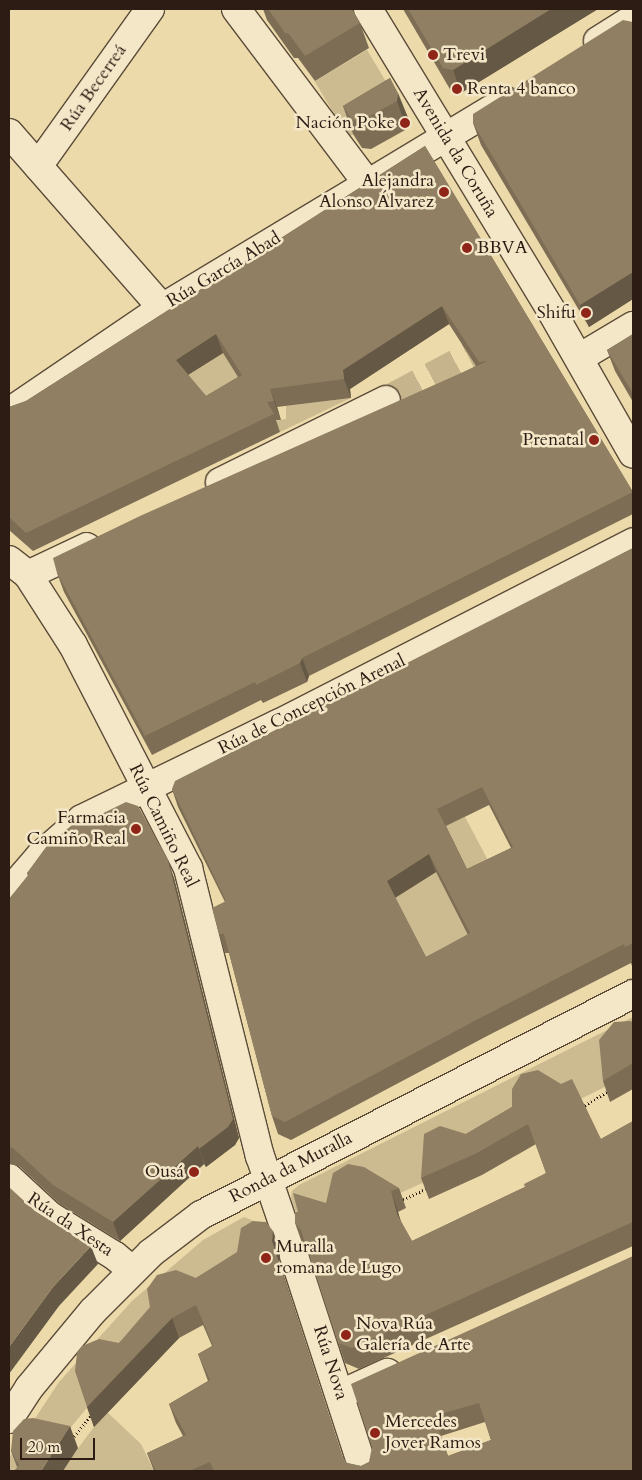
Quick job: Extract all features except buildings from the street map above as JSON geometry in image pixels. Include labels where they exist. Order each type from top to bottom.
[{"type":"street","name":"Rúa Becerreá","points":[[38,166],[150,9]]},
{"type":"street","points":[[236,9],[367,183]]},
{"type":"street","name":"Avenida da Coruña","points":[[368,9],[579,358],[633,454]]},
{"type":"street","points":[[576,56],[633,19]]},
{"type":"street","name":"Rúa García Abad","points":[[9,412],[162,308],[367,183],[446,138],[527,87]]},
{"type":"street","points":[[9,134],[162,308]]},
{"type":"street","points":[[579,358],[633,326]]},
{"type":"street","points":[[198,492],[386,400]]},
{"type":"street","points":[[18,568],[108,536]]},
{"type":"street","name":"Rúa de Concepción Arenal","points":[[9,892],[40,856],[82,819],[278,724],[633,542]]},
{"type":"street","name":"Rúa Camiño Real","points":[[18,568],[73,645],[146,787],[195,888],[267,1179]]},
{"type":"street","name":"Ronda da Muralla","points":[[9,1419],[29,1388],[93,1311],[133,1270],[201,1215],[267,1179],[633,994]]},
{"type":"street","name":"Rúa da Xesta","points":[[9,1178],[50,1216],[115,1256],[133,1270]]},
{"type":"street","name":"Rúa Nova","points":[[267,1179],[341,1394],[364,1471]]},
{"type":"street","points":[[341,1394],[412,1362]]},
{"type":"path","points":[[574,1111],[616,1087]]},
{"type":"path","points":[[392,1205],[436,1184]]},
{"type":"path","points":[[71,1440],[95,1409]]},
{"type":"shaded area","points":[[367,50],[400,106],[348,137],[315,81]]},
{"type":"shaded area","points":[[223,353],[255,389],[213,422],[183,378]]},
{"type":"shaded area","points":[[351,398],[280,432],[274,421],[286,419],[286,406]]},
{"type":"shaded area","points":[[465,817],[497,877],[449,1008],[393,899],[443,827]]},
{"type":"shaded area","points":[[633,1017],[633,1042],[609,1085],[429,1173],[431,1179],[385,1200],[336,1203],[298,1218],[291,1198],[292,1191],[299,1185]]},
{"type":"shaded area","points":[[244,1217],[254,1221],[261,1241],[90,1404],[58,1443],[18,1471],[9,1471],[9,1458],[59,1382],[132,1301],[203,1240]]},
{"type":"shaded area","points":[[106,1411],[141,1444],[154,1471],[61,1471]]},
{"type":"tunnel","points":[[394,396],[532,323]]},
{"type":"place","name":"Trevi","points":[[433,55]]},
{"type":"place","name":"Renta 4 banco","points":[[457,89]]},
{"type":"place","name":"Nación Poke","points":[[405,123]]},
{"type":"place","name":"Alejandra Alonso Álvarez","points":[[444,192]]},
{"type":"place","name":"BBVA","points":[[467,248]]},
{"type":"place","name":"Shifu","points":[[586,313]]},
{"type":"place","name":"Prenatal","points":[[594,440]]},
{"type":"place","name":"Farmacia Camiño Real","points":[[136,829]]},
{"type":"place","name":"Ousá","points":[[194,1172]]},
{"type":"place","name":"Muralla romana de Lugo","points":[[266,1258]]},
{"type":"place","name":"Nova Rúa Galería de Arte","points":[[346,1335]]},
{"type":"place","name":"Mercedes Jover Ramos","points":[[375,1433]]}]
